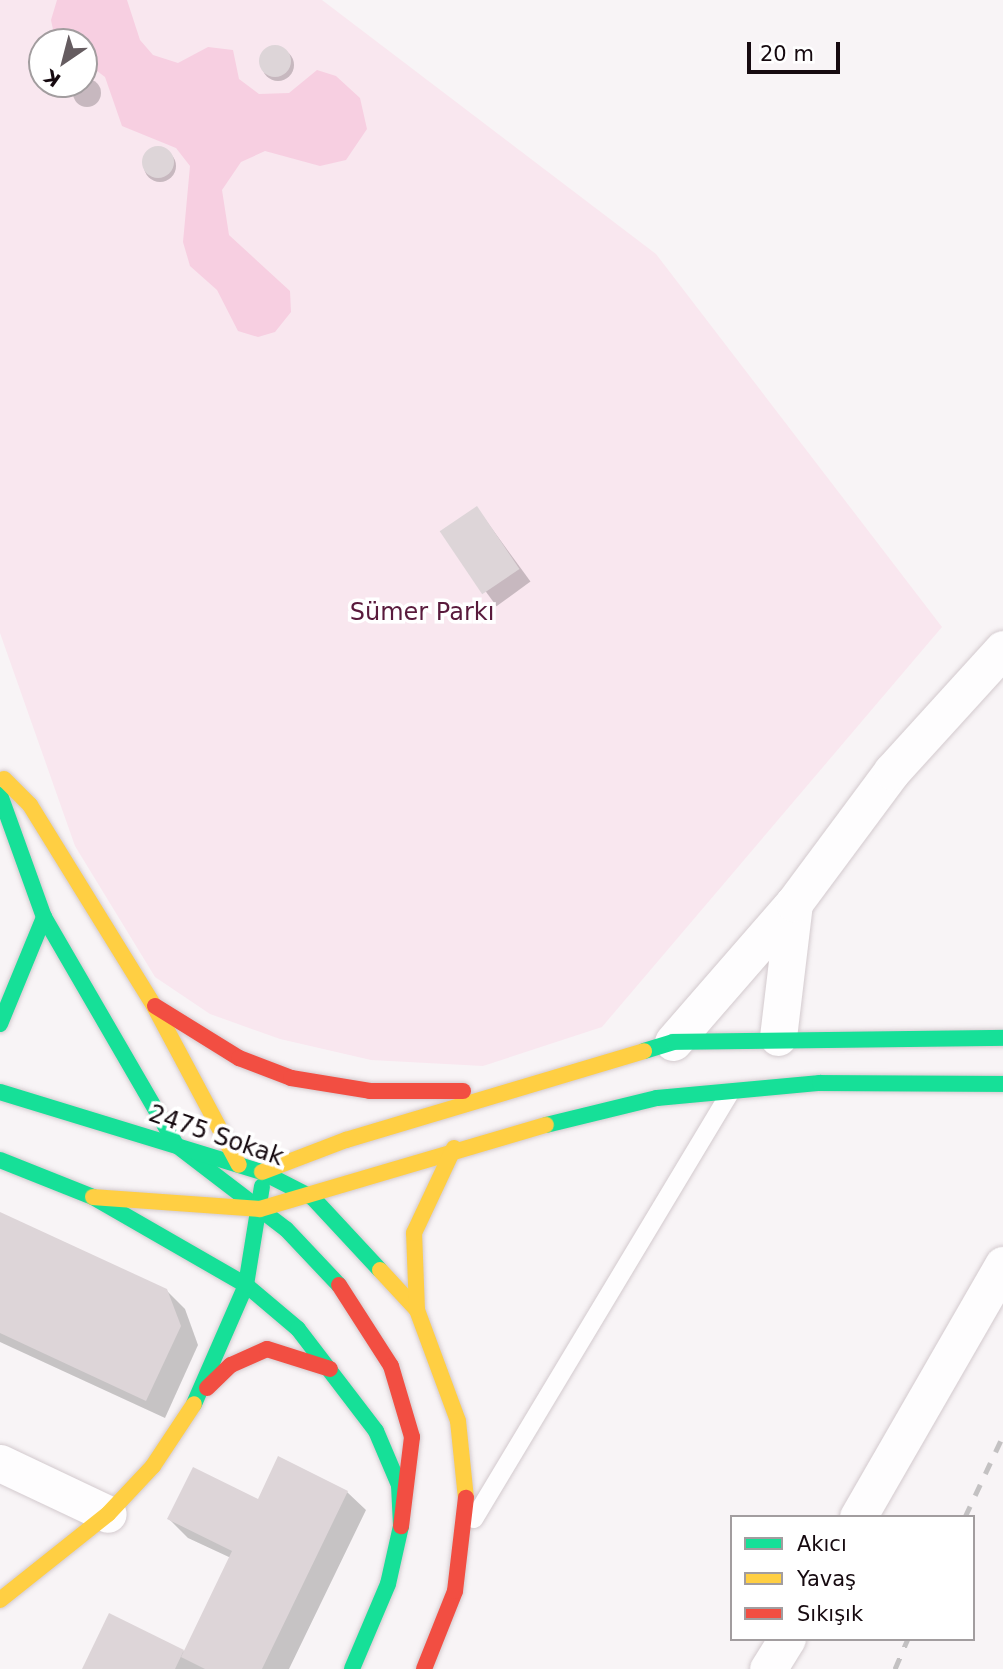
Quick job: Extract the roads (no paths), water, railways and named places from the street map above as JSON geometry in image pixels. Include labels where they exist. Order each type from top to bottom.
[{"type":"main road","points":[[0,775],[30,805],[154,1006],[239,1165]]},
{"type":"main road","points":[[0,795],[9,838],[44,917],[176,1145],[260,1209],[333,1275],[391,1366],[412,1437],[401,1526],[388,1584],[352,1669]]},
{"type":"main road","points":[[0,1024],[44,917]]},
{"type":"main road","points":[[154,1006],[239,1058],[291,1079],[370,1091],[521,1087]]},
{"type":"main road","points":[[0,1600],[108,1514],[153,1466],[201,1394],[246,1285],[260,1209],[262,1172],[521,1087],[673,1042],[778,1037],[1003,1038]]},
{"type":"main road","points":[[93,1197],[260,1209],[313,1198],[454,1148],[657,1098],[734,1087],[1003,1084]]},
{"type":"main road","name":"2475 Sokak","points":[[0,1092],[262,1172],[313,1198],[417,1310],[458,1421],[467,1531],[454,1591],[424,1669]]},
{"type":"main road","points":[[417,1310],[414,1233],[454,1148]]},
{"type":"main road","points":[[0,1160],[93,1197],[246,1285],[298,1329],[335,1371],[381,1442],[399,1485],[401,1526]]},
{"type":"main road","points":[[201,1394],[231,1365],[267,1349],[304,1356],[335,1371]]},
{"type":"street","points":[[673,1042],[794,903],[839,836],[1003,649]]},
{"type":"street","points":[[778,1037],[794,903]]},
{"type":"street","points":[[859,1515],[1003,1265]]},
{"type":"street","points":[[0,1463],[108,1514]]},
{"type":"street","points":[[768,1669],[786,1641]]},
{"type":"lane","points":[[467,1531],[734,1087]]},
{"type":"railway","points":[[966,1515],[1003,1436]]},
{"type":"railway","points":[[895,1669],[907,1641]]},
{"type":"park label","name":"Sümer Parkı","points":[[422,613]]}]
